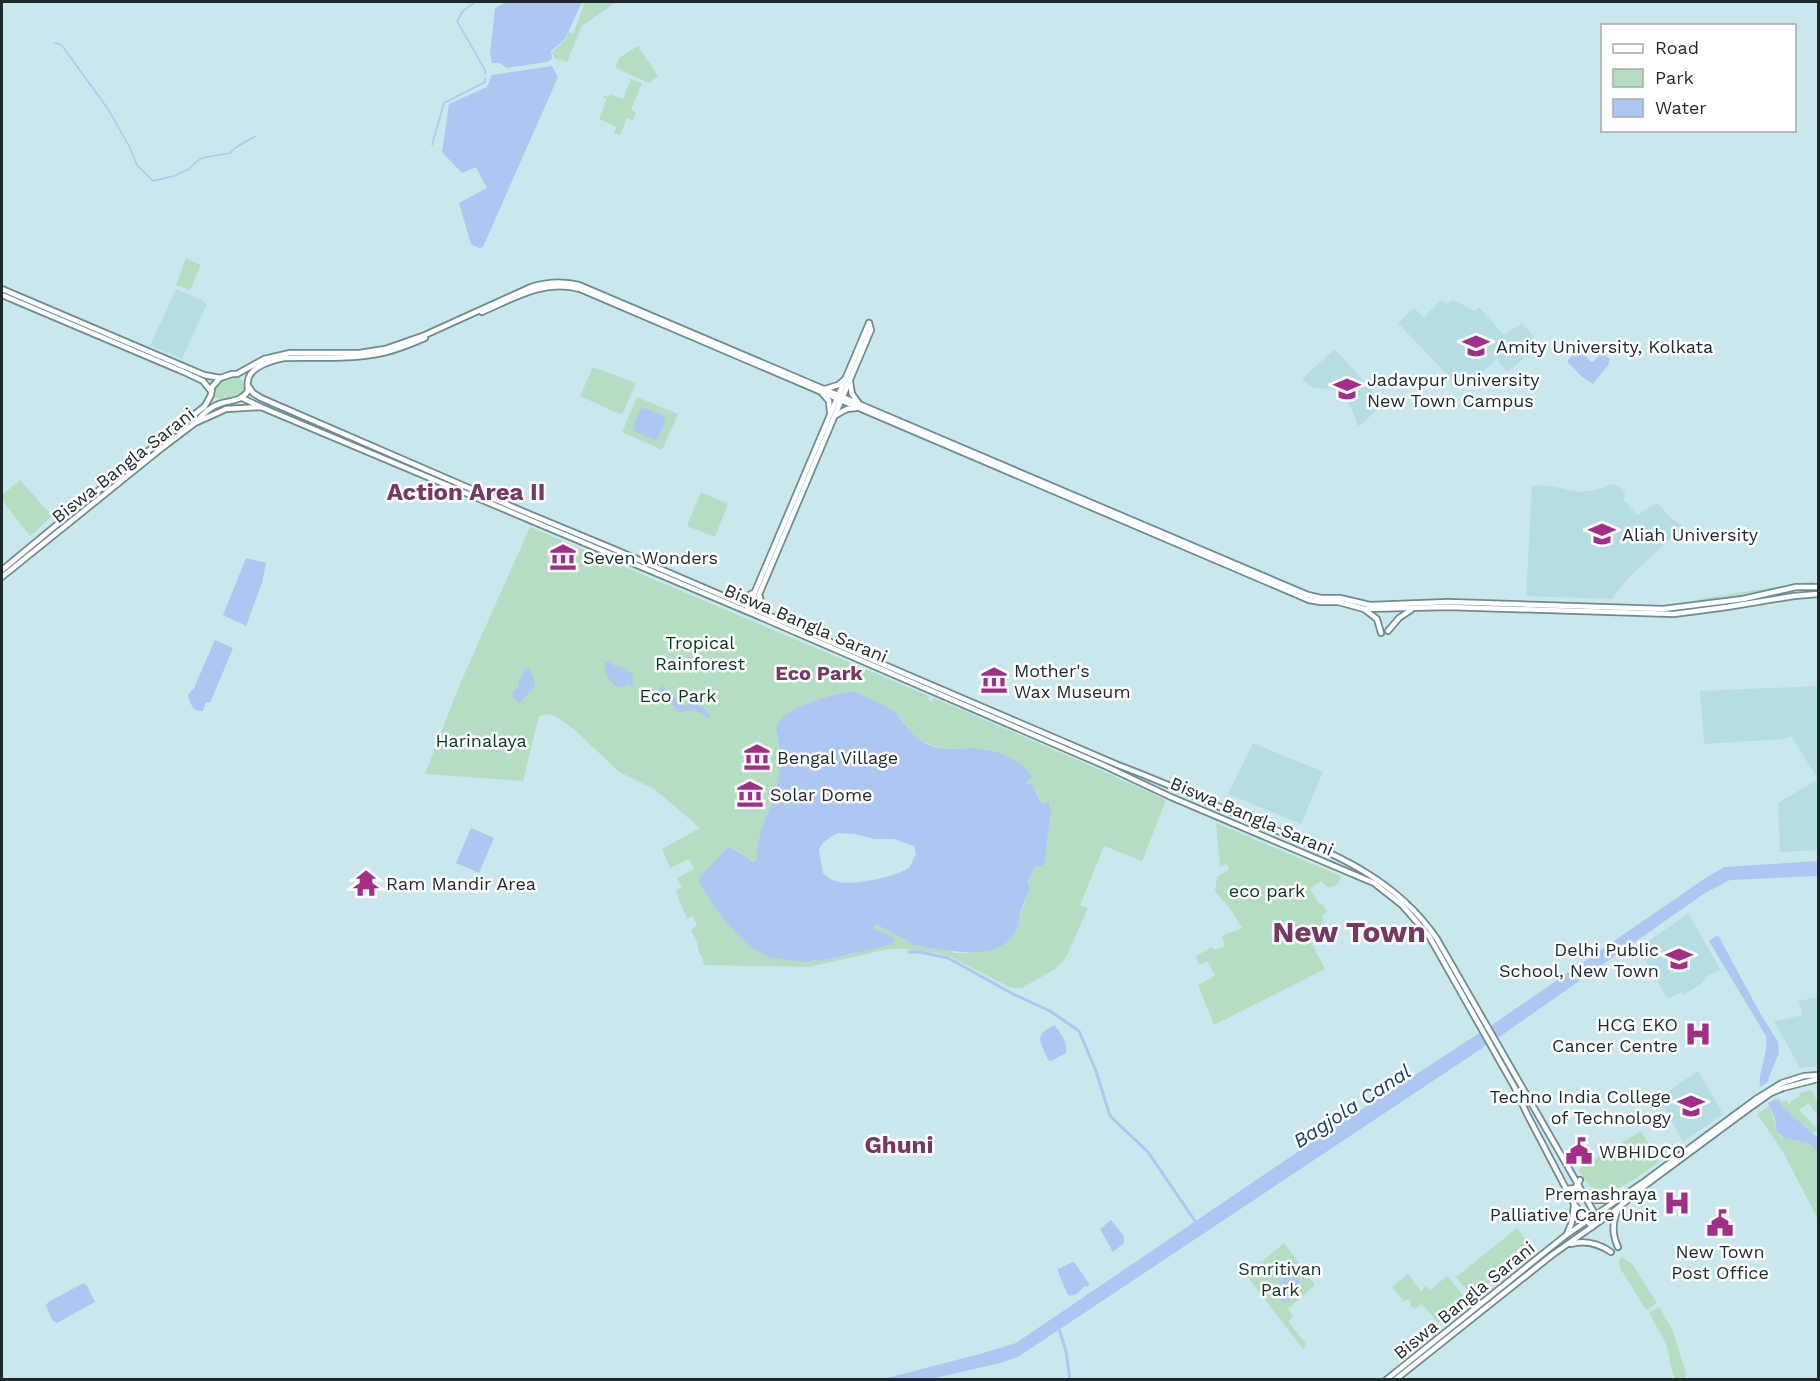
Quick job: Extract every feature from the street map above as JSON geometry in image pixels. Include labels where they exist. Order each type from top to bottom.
[{"type":"main road","points":[[211,393],[214,384],[220,378],[237,374],[261,360],[284,354],[359,353],[385,349],[425,335],[531,287],[544,283],[563,282],[579,285],[822,390],[829,401],[832,416]]},
{"type":"main road","points":[[196,426],[208,410],[241,398],[247,393],[253,371],[267,363],[279,359],[359,357],[383,353],[404,347],[533,289],[559,286],[579,289],[840,397],[1294,595],[1321,603],[1338,602],[1364,609],[1448,608],[1674,614],[1818,594]]},
{"type":"main road","points":[[2,289],[204,375],[220,378]]},
{"type":"main road","points":[[2,295],[201,380],[216,400],[222,403]]},
{"type":"main road","points":[[750,610],[848,379],[868,325]]},
{"type":"main road","points":[[237,374],[248,384]]},
{"type":"main road","points":[[822,390],[848,379]]},
{"type":"main road","points":[[848,379],[852,394],[860,406],[1297,591],[1321,598],[1340,598],[1370,605],[1448,602],[1663,609],[1743,599],[1796,587],[1818,587]]},
{"type":"main road","name":"Biswa Bangla Sarani","points":[[248,384],[253,393],[261,398],[341,429],[522,511],[710,589],[750,610],[770,616],[1347,861],[1384,884],[1423,921],[1443,948],[1493,1045],[1526,1116],[1574,1204],[1592,1227]]},
{"type":"main road","name":"Biswa Bangla Sarani","points":[[2,570],[205,406],[211,393]]},
{"type":"main road","points":[[241,398],[261,407]]},
{"type":"main road","points":[[832,416],[860,406]]},
{"type":"main road","name":"Biswa Bangla Sarani","points":[[2,577],[187,429],[226,410],[261,407],[750,610],[1093,760],[1171,797],[1374,883],[1402,905],[1425,931],[1475,1017],[1483,1026]]},
{"type":"main road","points":[[750,610],[754,592],[764,576]]},
{"type":"main road","points":[[760,591],[761,604],[770,616]]},
{"type":"main road","points":[[731,600],[742,599],[754,592]]},
{"type":"main road","points":[[1388,631],[1399,618],[1413,608]]},
{"type":"main road","points":[[1364,609],[1377,619],[1382,633]]},
{"type":"main road","name":"Biswa Bangla Sarani","points":[[1493,1045],[1545,1123],[1578,1182],[1582,1194],[1599,1221]]},
{"type":"main road","points":[[1646,1183],[1772,1088],[1804,1076],[1818,1075]]},
{"type":"main road","points":[[1639,1188],[1775,1091],[1818,1080]]},
{"type":"main road","points":[[1785,1093],[1788,1086]]},
{"type":"main road","points":[[1567,1189],[1572,1189],[1578,1182]]},
{"type":"main road","name":"Biswa Bangla Sarani","points":[[1395,1380],[1556,1250],[1565,1236],[1619,1195],[1646,1183]]},
{"type":"main road","name":"Biswa Bangla Sarani","points":[[1386,1380],[1556,1250],[1567,1245],[1619,1207],[1646,1183]]},
{"type":"main road","points":[[1582,1194],[1600,1201],[1611,1201],[1619,1195]]},
{"type":"main road","points":[[1565,1236],[1572,1222],[1574,1204]]},
{"type":"main road","points":[[1618,1247],[1614,1239],[1613,1226],[1619,1207]]},
{"type":"main road","points":[[1567,1245],[1577,1242],[1589,1243],[1611,1252]]},
{"type":"shaded area","points":[[176,289],[207,304],[182,359],[150,346]]},
{"type":"shaded area","name":"Amity University, Kolkata","points":[[1441,300],[1446,304],[1453,300],[1475,311],[1479,307],[1504,335],[1522,323],[1534,337],[1529,342],[1535,350],[1507,372],[1497,359],[1480,374],[1472,373],[1460,386],[1398,323],[1414,308],[1424,317]]},
{"type":"shaded area","name":"Jadavpur University New Town Campus","points":[[1335,349],[1384,404],[1358,427],[1352,409],[1336,390],[1311,387],[1302,379]]},
{"type":"shaded area","name":"Aliah University","points":[[1611,484],[1618,486],[1625,493],[1624,500],[1637,515],[1657,503],[1682,526],[1629,577],[1612,599],[1526,596],[1532,485],[1580,492],[1597,490]]},
{"type":"shaded area","points":[[1818,686],[1818,779],[1791,736],[1784,739],[1704,744],[1700,691]]},
{"type":"shaded area","points":[[1253,743],[1323,772],[1301,824],[1228,794]]},
{"type":"shaded area","points":[[1818,779],[1818,850],[1780,852],[1778,803]]},
{"type":"shaded area","name":"Delhi Public School, New Town","points":[[1688,913],[1720,969],[1683,995],[1681,992],[1668,999],[1638,949]]},
{"type":"shaded area","points":[[1818,997],[1818,1066],[1800,1068],[1774,1021],[1803,1015],[1798,1001]]},
{"type":"shaded area","name":"Techno India College of Technology","points":[[1698,1071],[1723,1114],[1683,1142],[1659,1098]]},
{"type":"green space","points":[[585,2],[616,2],[582,26],[567,62],[554,58],[552,52],[566,39],[569,32],[573,34]]},
{"type":"green space","points":[[638,46],[658,76],[649,83],[615,68],[619,58]]},
{"type":"green space","points":[[631,79],[642,83],[631,110],[636,112],[633,120],[627,118],[620,135],[614,133],[616,127],[599,119],[607,99],[603,97],[604,95],[608,97],[610,94],[623,99]]},
{"type":"green space","points":[[186,258],[201,265],[190,290],[176,285]]},
{"type":"green space","points":[[593,367],[636,383],[622,415],[580,396]]},
{"type":"green space","points":[[232,376],[244,382],[245,388],[242,395],[225,401],[215,397],[216,386]]},
{"type":"green space","points":[[637,397],[678,414],[662,450],[622,432]]},
{"type":"green space","points":[[20,480],[52,516],[30,536],[2,500],[2,495]]},
{"type":"green space","points":[[701,492],[728,504],[715,537],[687,526]]},
{"type":"green space","name":"Eco Park","points":[[530,527],[929,696],[928,700],[931,702],[934,698],[1166,800],[1142,861],[1104,846],[1080,905],[1088,908],[1066,957],[1055,969],[1022,988],[1009,987],[951,957],[905,949],[889,949],[809,967],[704,965],[691,930],[697,925],[693,916],[687,919],[676,890],[682,887],[677,878],[694,869],[689,859],[670,868],[662,849],[700,828],[654,789],[619,772],[576,731],[549,714],[539,716],[523,781],[425,774],[460,684]],"holes":[[[855,691],[895,712],[921,741],[943,749],[970,748],[1037,791],[1041,803],[1045,804],[1051,814],[1045,862],[1035,866],[1029,879],[1029,888],[1014,935],[969,953],[955,953],[940,948],[912,945],[874,924],[873,928],[891,945],[807,963],[750,945],[734,930],[712,903],[723,854],[729,846],[754,862],[757,860],[759,842],[779,775],[780,755],[776,735],[788,713],[827,698]]]},
{"type":"green space","points":[[1814,581],[1814,584],[1697,603],[1699,599]]},
{"type":"green space","name":"eco park","points":[[1216,823],[1341,876],[1334,886],[1327,887],[1321,881],[1310,889],[1319,904],[1321,903],[1327,911],[1322,917],[1325,926],[1308,937],[1325,969],[1214,1025],[1198,985],[1215,976],[1207,961],[1199,965],[1196,956],[1212,947],[1214,950],[1225,946],[1222,936],[1242,928],[1215,891],[1217,877],[1229,869],[1227,864],[1220,867]]},
{"type":"green space","points":[[1811,1090],[1818,1103],[1818,1116],[1808,1103],[1799,1110],[1815,1127],[1818,1125],[1818,1129],[1813,1133],[1779,1104],[1777,1099],[1780,1098],[1781,1102],[1787,1101],[1788,1104],[1800,1096],[1799,1093]]},
{"type":"green space","points":[[1769,1106],[1776,1131],[1781,1137],[1809,1143],[1818,1151],[1818,1219],[1783,1152],[1757,1114]]},
{"type":"green space","points":[[1641,1131],[1659,1162],[1621,1187],[1605,1192],[1592,1187],[1578,1170]]},
{"type":"green space","points":[[1517,1228],[1533,1249],[1472,1296],[1456,1277]]},
{"type":"green space","name":"Smritivan Park","points":[[1284,1243],[1315,1285],[1288,1309],[1293,1317],[1288,1321],[1306,1344],[1303,1349],[1246,1275]]},
{"type":"green space","points":[[1622,1257],[1632,1264],[1657,1303],[1646,1310],[1620,1268],[1619,1261]]},
{"type":"green space","points":[[1408,1274],[1421,1291],[1426,1286],[1430,1290],[1447,1276],[1467,1300],[1438,1323],[1422,1304],[1414,1309],[1408,1299],[1404,1301],[1392,1287]]},
{"type":"green space","points":[[1659,1307],[1672,1329],[1686,1373],[1685,1379],[1674,1379],[1666,1343],[1649,1313]]},
{"type":"water","points":[[506,2],[582,2],[565,39],[551,51],[552,59],[547,62],[507,68],[500,63],[492,63],[490,54],[495,8]]},
{"type":"water","points":[[552,66],[558,77],[483,247],[479,248],[471,244],[459,203],[487,188],[476,167],[462,173],[442,152],[449,104],[487,87],[492,75]]},
{"type":"water","points":[[1579,349],[1591,362],[1602,353],[1610,359],[1593,384],[1581,376],[1567,361]]},
{"type":"water","points":[[645,408],[664,416],[665,422],[658,438],[654,440],[635,431],[633,427],[641,409]]},
{"type":"water","points":[[246,558],[266,563],[262,583],[246,626],[223,615]]},
{"type":"water","points":[[215,640],[233,648],[210,703],[206,702],[203,711],[200,711],[192,707],[188,695],[194,688]]},
{"type":"water","points":[[611,660],[613,665],[624,668],[633,675],[631,687],[628,683],[622,687],[615,686],[610,681],[605,663]]},
{"type":"water","points":[[529,668],[535,686],[519,703],[513,697],[513,691],[518,688],[524,669]]},
{"type":"water","points":[[663,686],[684,706],[692,703],[695,694],[694,703],[704,708],[709,718],[695,710],[679,712],[658,690]]},
{"type":"water","name":"Eco Park","points":[[854,691],[893,710],[912,733],[928,745],[945,749],[980,749],[1014,760],[1032,777],[1025,783],[1033,785],[1041,803],[1045,804],[1049,801],[1051,814],[1045,862],[1042,866],[1035,866],[1029,878],[1029,889],[1017,929],[1004,945],[992,950],[966,952],[912,945],[875,924],[873,929],[895,938],[891,945],[807,963],[775,958],[755,949],[736,933],[705,892],[699,882],[700,877],[729,846],[753,862],[757,860],[761,831],[778,780],[780,757],[776,732],[779,722],[784,716],[803,706]],"holes":[[[838,833],[855,834],[874,839],[894,839],[914,846],[916,854],[909,868],[894,875],[851,883],[832,880],[823,873],[820,847]]]},
{"type":"water","points":[[471,828],[494,838],[479,873],[456,863]]},
{"type":"water","points":[[1818,861],[1818,876],[1730,880],[1705,893],[1502,1035],[1018,1357],[931,1379],[879,1380],[1016,1343],[1724,867]]},
{"type":"water","points":[[1718,935],[1778,1042],[1779,1053],[1768,1082],[1760,1087],[1767,1043],[1766,1036],[1709,941]]},
{"type":"water","points":[[1054,1025],[1063,1038],[1066,1053],[1051,1061],[1048,1060],[1040,1038],[1043,1032]]},
{"type":"water","points":[[1776,1099],[1818,1138],[1818,1152],[1809,1143],[1784,1138],[1776,1131],[1775,1118],[1768,1103]]},
{"type":"water","points":[[1111,1220],[1124,1236],[1124,1243],[1113,1252],[1100,1229]]},
{"type":"water","points":[[1073,1262],[1089,1284],[1078,1293],[1068,1295],[1058,1269]]},
{"type":"water","points":[[1282,1263],[1292,1270],[1300,1282],[1291,1299],[1285,1303],[1280,1300],[1280,1293],[1275,1287],[1282,1281],[1282,1275],[1278,1274],[1265,1279],[1260,1274],[1263,1268],[1274,1269]]},
{"type":"water","points":[[84,1283],[95,1302],[57,1323],[53,1321],[46,1306],[48,1302]]},
{"type":"waterway","points":[[475,2],[463,11],[457,21],[485,70],[485,74]]},
{"type":"waterway","points":[[55,43],[63,47],[108,109],[137,165],[153,181],[174,176],[189,169],[202,158],[230,153],[256,136]]},
{"type":"waterway","points":[[432,145],[444,103],[485,82],[485,78]]},
{"type":"waterway","points":[[909,952],[948,958],[1013,994],[1050,1011],[1079,1031],[1096,1071],[1110,1116],[1148,1152],[1197,1224]]},
{"type":"waterway","points":[[1058,1326],[1066,1351],[1070,1380]]},
{"type":"tunnel","points":[[1596,1221],[1621,1203]]},
{"type":"tunnel","points":[[1556,1247],[1570,1235]]},
{"type":"place","name":"Amity University, Kolkata","points":[[1476,346]]},
{"type":"place","name":"Jadavpur University New Town Campus","points":[[1347,389]]},
{"type":"place","name":"Aliah University","points":[[1602,534]]},
{"type":"place","name":"Seven Wonders","points":[[563,557]]},
{"type":"place","name":"Mother's Wax Museum","points":[[994,680]]},
{"type":"place","name":"Bengal Village","points":[[757,757]]},
{"type":"place","name":"Solar Dome","points":[[750,794]]},
{"type":"place","name":"Ram Mandir Area","points":[[366,883]]},
{"type":"place","name":"Delhi Public School, New Town","points":[[1679,959]]},
{"type":"place","name":"HCG EKO Cancer Centre","points":[[1698,1034]]},
{"type":"place","name":"Techno India College of Technology","points":[[1691,1106]]},
{"type":"place","name":"WBHIDCO","points":[[1579,1151]]},
{"type":"place","name":"Premashraya Palliative Care Unit","points":[[1677,1203]]},
{"type":"place","name":"New Town Post Office","points":[[1720,1223]]},
{"type":"district","name":"Action Area II","points":[[466,492]]},
{"type":"district","name":"Eco Park","points":[[819,673]]},
{"type":"district","name":"New Town","points":[[1349,931]]},
{"type":"district","name":"Ghuni","points":[[899,1145]]},
{"type":"park label","name":"Tropical Rainforest","points":[[700,652]]},
{"type":"park label","name":"Harinalaya","points":[[481,740]]},
{"type":"water label","name":"Bagjola Canal","points":[[1352,1106]]}]
